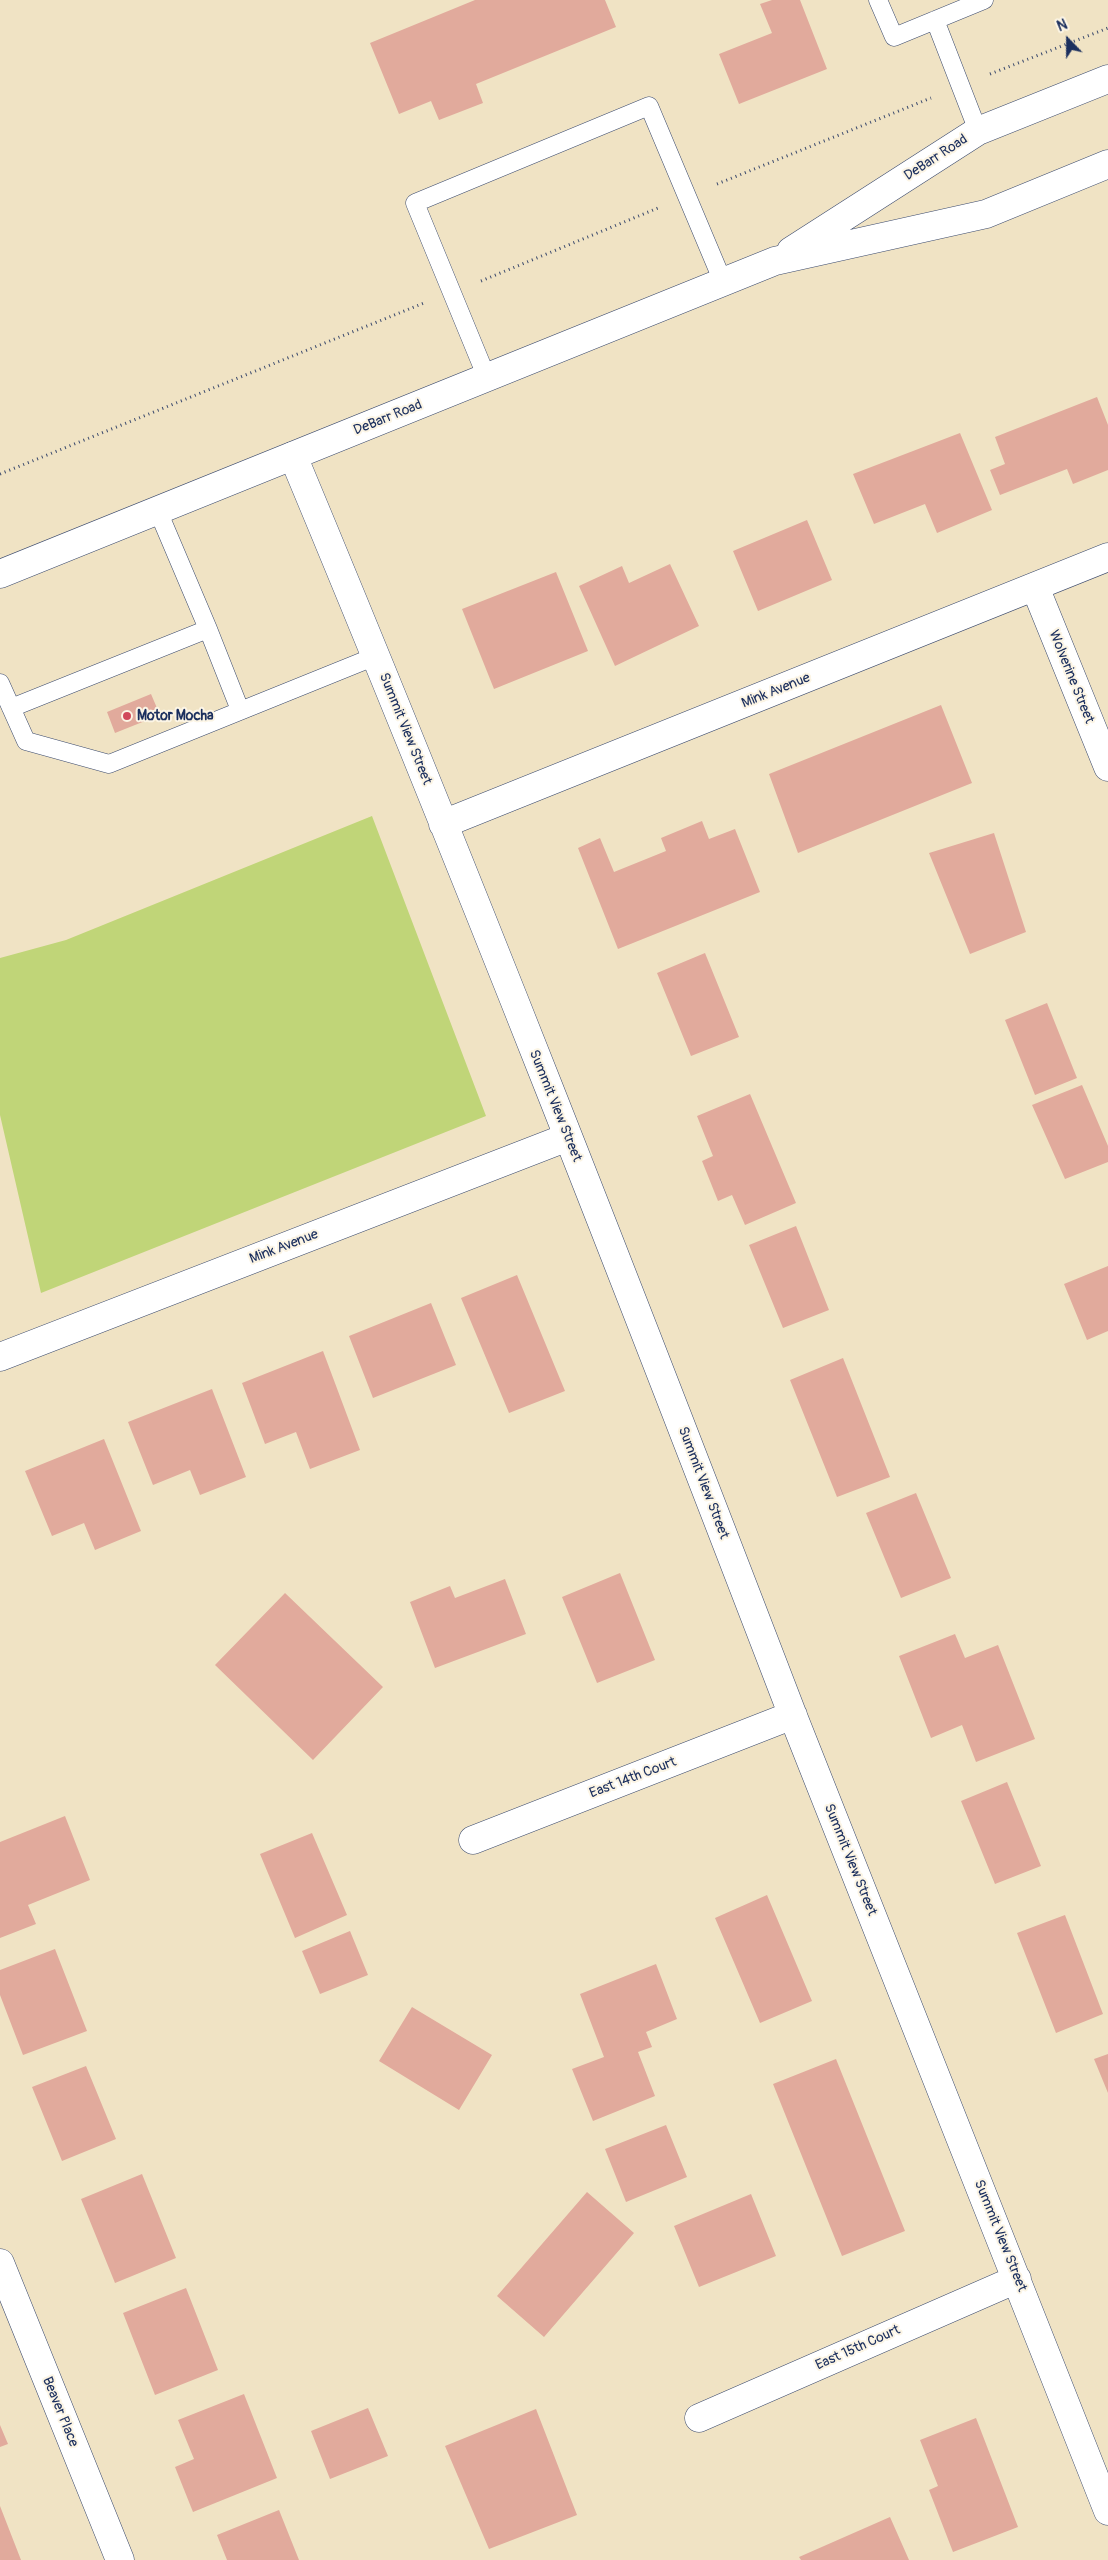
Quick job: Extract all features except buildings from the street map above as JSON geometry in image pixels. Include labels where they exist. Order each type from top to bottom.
[{"type":"street","name":"DeBarr Road","points":[[775,261],[978,131],[1108,79]]},
{"type":"street","name":"DeBarr Road","points":[[0,574],[775,261],[986,214],[1108,164]]},
{"type":"street","name":"Summit View Street","points":[[293,456],[376,656],[568,1137],[1108,2512]]},
{"type":"street","name":"Mink Avenue","points":[[443,824],[1108,557]]},
{"type":"street","name":"Wolverine Street","points":[[1035,587],[1108,767]]},
{"type":"street","name":"Mink Avenue","points":[[0,1357],[568,1137]]},
{"type":"street","name":"East 14th Court","points":[[473,1840],[793,1714]]},
{"type":"street","name":"Beaver Place","points":[[0,2263],[120,2560]]},
{"type":"street","name":"East 15th Court","points":[[699,2418],[1017,2279]]},
{"type":"lane","points":[[878,0],[894,37],[984,0]]},
{"type":"lane","points":[[935,20],[978,131]]},
{"type":"lane","points":[[487,378],[415,203],[649,106],[723,282]]},
{"type":"lane","points":[[158,511],[240,710]]},
{"type":"lane","points":[[10,708],[208,629]]},
{"type":"lane","points":[[0,683],[26,741],[109,764],[376,656]]},
{"type":"path","points":[[0,474],[1108,28]]},
{"type":"green space","points":[[372,816],[486,1116],[41,1293],[0,1115],[0,958],[66,940]]},
{"type":"place","name":"Motor Mocha","points":[[127,716]]}]
